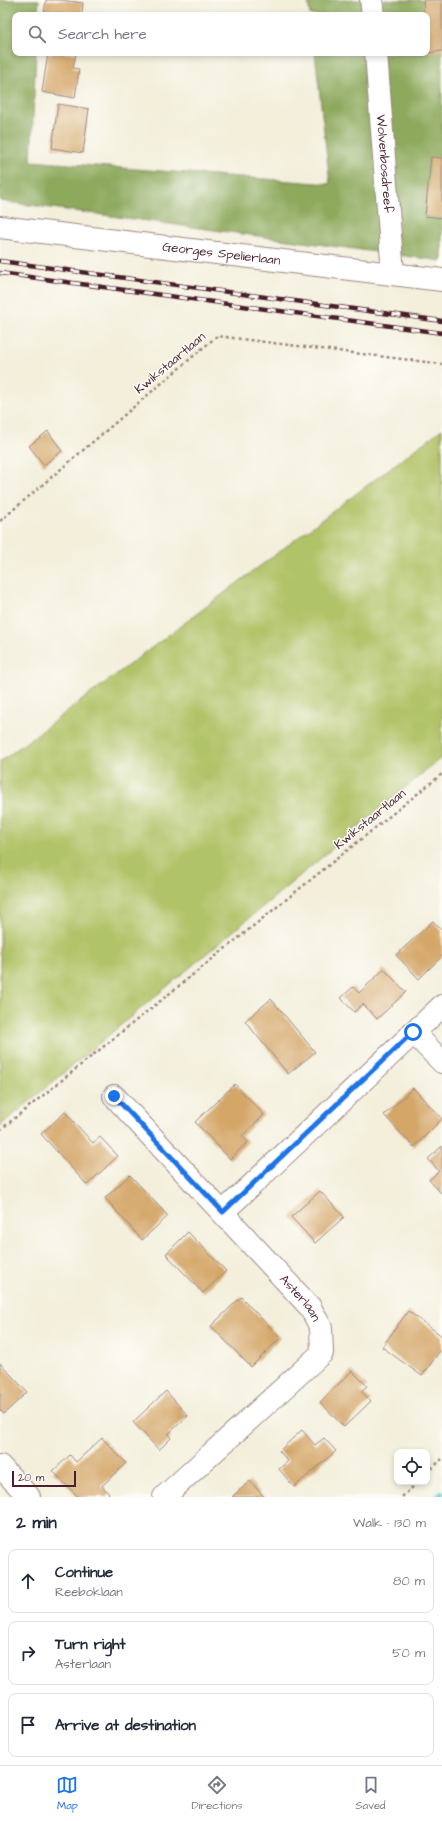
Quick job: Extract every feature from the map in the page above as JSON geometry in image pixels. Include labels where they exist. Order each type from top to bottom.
[{"type":"street","points":[[372,0],[373,12]]},
{"type":"street","name":"Wolvenbosdreef","points":[[376,56],[393,274]]},
{"type":"street","name":"Georges Spelierlaan","points":[[0,227],[442,280]]},
{"type":"street","points":[[223,1212],[442,1006]]},
{"type":"street","points":[[413,1032],[442,1062]]},
{"type":"street","name":"Asterlaan","points":[[114,1096],[310,1307],[322,1328],[322,1353],[164,1497]]},
{"type":"street","points":[[0,1466],[29,1497]]},
{"type":"path","name":"Kwikstaartlaan","points":[[0,521],[217,336],[442,364]]},
{"type":"path","name":"Kwikstaartlaan","points":[[0,1130],[442,774]]},
{"type":"path","points":[[430,1470],[442,1459]]},
{"type":"path","points":[[402,1497],[415,1485]]},
{"type":"green space","points":[[0,0],[39,0],[38,12],[12,12],[12,56],[36,56],[31,161],[330,184],[315,56],[430,56],[430,12],[310,12],[308,0],[442,0],[442,261],[0,201]]},
{"type":"green space","points":[[442,429],[442,757],[0,1126],[0,762]]},
{"type":"building","points":[[46,0],[61,0],[83,3],[82,12],[44,12]]},
{"type":"building","points":[[423,0],[442,0],[442,51],[430,53],[430,12],[424,12]]},
{"type":"building","points":[[48,56],[75,56],[73,68],[79,69],[75,98],[42,92]]},
{"type":"building","points":[[58,104],[89,109],[83,153],[52,148]]},
{"type":"building","points":[[431,157],[442,158],[442,218],[425,216]]},
{"type":"building","points":[[48,431],[62,451],[44,465],[29,446]]},
{"type":"building","points":[[433,921],[442,931],[442,956],[419,979],[396,955]]},
{"type":"building","points":[[384,969],[406,992],[377,1019],[363,1004],[354,1012],[341,998],[353,987],[359,993]]},
{"type":"building","points":[[271,999],[315,1052],[288,1074],[245,1021]]},
{"type":"building","points":[[235,1084],[264,1115],[242,1136],[248,1142],[230,1159],[195,1122]]},
{"type":"building","points":[[413,1088],[442,1119],[414,1147],[384,1115]]},
{"type":"building","points":[[65,1112],[93,1143],[100,1137],[118,1156],[87,1185],[41,1134]]},
{"type":"building","points":[[442,1146],[442,1194],[429,1180],[439,1171],[428,1159]]},
{"type":"building","points":[[130,1175],[168,1216],[142,1240],[105,1198]]},
{"type":"building","points":[[320,1191],[344,1217],[315,1243],[291,1217]]},
{"type":"building","points":[[188,1232],[226,1271],[203,1293],[166,1254]]},
{"type":"building","points":[[241,1297],[280,1338],[251,1367],[211,1326]]},
{"type":"building","points":[[408,1311],[442,1336],[442,1348],[422,1376],[382,1347]]},
{"type":"building","points":[[0,1363],[27,1392],[4,1414],[0,1410]]},
{"type":"building","points":[[352,1371],[367,1386],[361,1391],[371,1401],[344,1427],[320,1402]]},
{"type":"building","points":[[166,1391],[188,1416],[168,1434],[171,1438],[159,1450],[133,1422]]},
{"type":"building","points":[[302,1430],[315,1445],[324,1438],[336,1451],[294,1487],[279,1469],[288,1461],[279,1451]]},
{"type":"building","points":[[102,1438],[126,1463],[102,1486],[109,1494],[107,1497],[78,1497],[53,1471],[70,1455],[76,1462]]},
{"type":"building","points":[[250,1481],[264,1497],[232,1497]]},
{"type":"waterway","points":[[438,1497],[442,1493]]},
{"type":"railway","points":[[0,261],[442,321]]},
{"type":"railway","points":[[0,273],[442,333]]},
{"type":"route","points":[[114,1096],[223,1212],[413,1032]]}]
